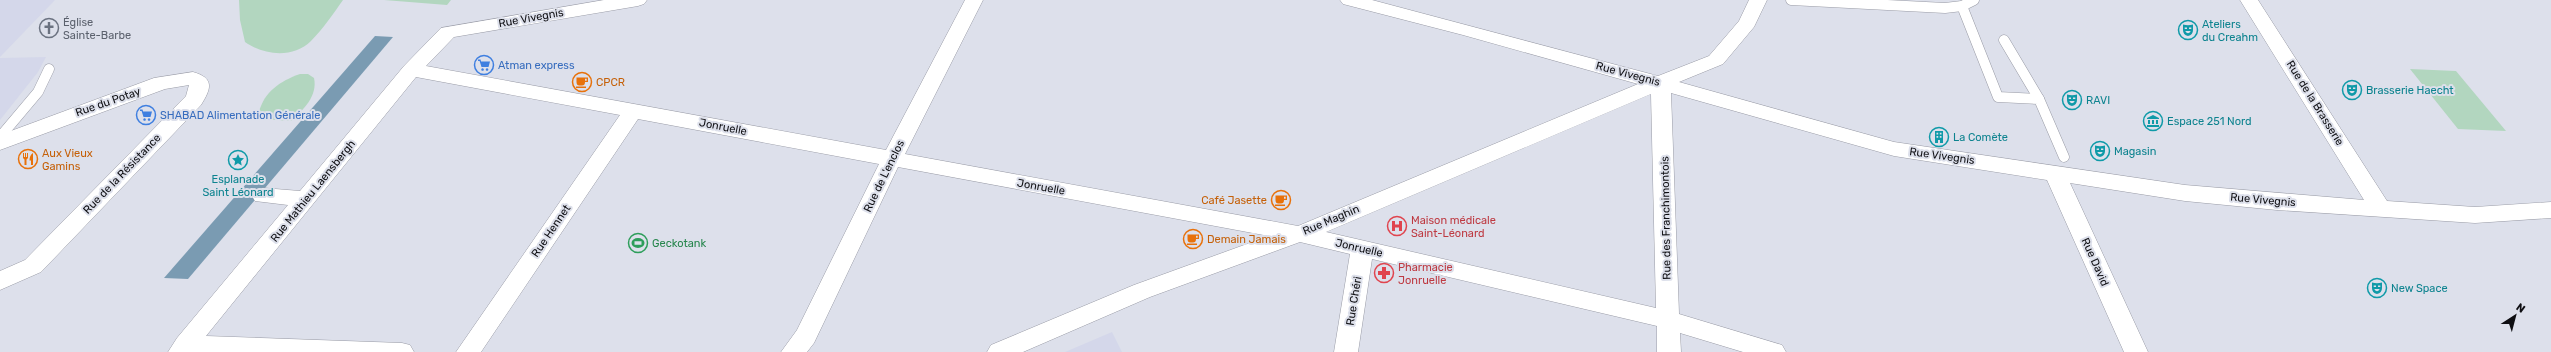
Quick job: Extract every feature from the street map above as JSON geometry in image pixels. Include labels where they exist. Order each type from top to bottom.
[{"type":"street","name":"Rue Vivegnis","points":[[448,32],[638,0]]},
{"type":"street","name":"Rue de L'enclos","points":[[793,352],[806,336],[892,159],[974,0]]},
{"type":"street","name":"Rue Vivegnis","points":[[1349,0],[1468,30],[1894,149],[2059,165],[2185,193],[2277,202],[2379,207],[2475,215],[2551,210]]},
{"type":"street","name":"Rue Maghin","points":[[999,352],[1142,292],[1299,234],[1554,126],[1716,60],[1747,23],[1758,0]]},
{"type":"street","name":"Rue de la Brasserie","points":[[2249,0],[2379,207]]},
{"type":"street","name":"Rue Mathieu Laensbergh","points":[[183,348],[411,70],[448,32]]},
{"type":"street","name":"Jonruelle","points":[[411,70],[1299,234],[1362,250],[1668,320],[1774,352]]},
{"type":"street","name":"Rue du Potay","points":[[0,143],[98,105],[180,78],[193,78],[199,81],[199,91],[194,100]]},
{"type":"street","name":"Rue des Franchimontois","points":[[1661,83],[1669,352]]},
{"type":"street","name":"Rue de la Résistance","points":[[0,281],[33,266],[194,100]]},
{"type":"street","name":"Rue Hennet","points":[[468,352],[634,110]]},
{"type":"street","name":"Rue David","points":[[2059,165],[2136,352]]},
{"type":"street","points":[[263,196],[306,199]]},
{"type":"street","name":"Rue Chéri","points":[[1346,352],[1362,250]]},
{"type":"street","points":[[183,348],[402,352]]},
{"type":"lane","points":[[1791,0],[1925,7],[1962,6],[1974,0]]},
{"type":"lane","points":[[1962,6],[1998,98],[2039,99]]},
{"type":"lane","points":[[2004,40],[2039,99],[2059,165]]},
{"type":"lane","points":[[0,137],[38,92],[49,69]]},
{"type":"shaded area","points":[[0,0],[55,0],[0,57]]},
{"type":"shaded area","points":[[46,57],[38,72],[0,120],[0,58]]},
{"type":"shaded area","points":[[1112,332],[1122,352],[1065,352]]},
{"type":"green space","points":[[239,0],[343,0],[324,26],[304,47],[296,51],[278,53],[260,50],[245,42],[240,20]]},
{"type":"green space","points":[[384,0],[451,0],[447,5]]},
{"type":"green space","points":[[2410,69],[2456,71],[2506,131],[2458,129]]},
{"type":"green space","points":[[300,74],[308,74],[314,78],[314,91],[305,107],[291,121],[261,119],[259,112],[261,105],[269,93],[286,80]]},
{"type":"water","points":[[375,36],[393,37],[188,279],[164,278]]},
{"type":"place","name":"Église Sainte-Barbe","points":[[49,28]]},
{"type":"place","name":"Ateliers du Creahm","points":[[2188,30]]},
{"type":"place","name":"Atman express","points":[[484,65]]},
{"type":"place","name":"CPCR","points":[[582,82]]},
{"type":"place","name":"Brasserie Haecht","points":[[2352,90]]},
{"type":"place","name":"RAVI","points":[[2072,100]]},
{"type":"place","name":"SHABAD Alimentation Générale","points":[[146,115]]},
{"type":"place","name":"Espace 251 Nord","points":[[2153,121]]},
{"type":"place","name":"La Comète","points":[[1939,137]]},
{"type":"place","name":"Magasin","points":[[2100,151]]},
{"type":"place","name":"Aux Vieux Gamins","points":[[28,159]]},
{"type":"place","name":"Esplanade Saint Léonard","points":[[238,160]]},
{"type":"place","name":"Café Jasette","points":[[1281,200]]},
{"type":"place","name":"Maison médicale Saint-Léonard","points":[[1397,226]]},
{"type":"place","name":"Demain Jamais","points":[[1193,239]]},
{"type":"place","name":"Geckotank","points":[[638,243]]},
{"type":"place","name":"Pharmacie Jonruelle","points":[[1384,273]]},
{"type":"place","name":"New Space","points":[[2377,288]]}]
